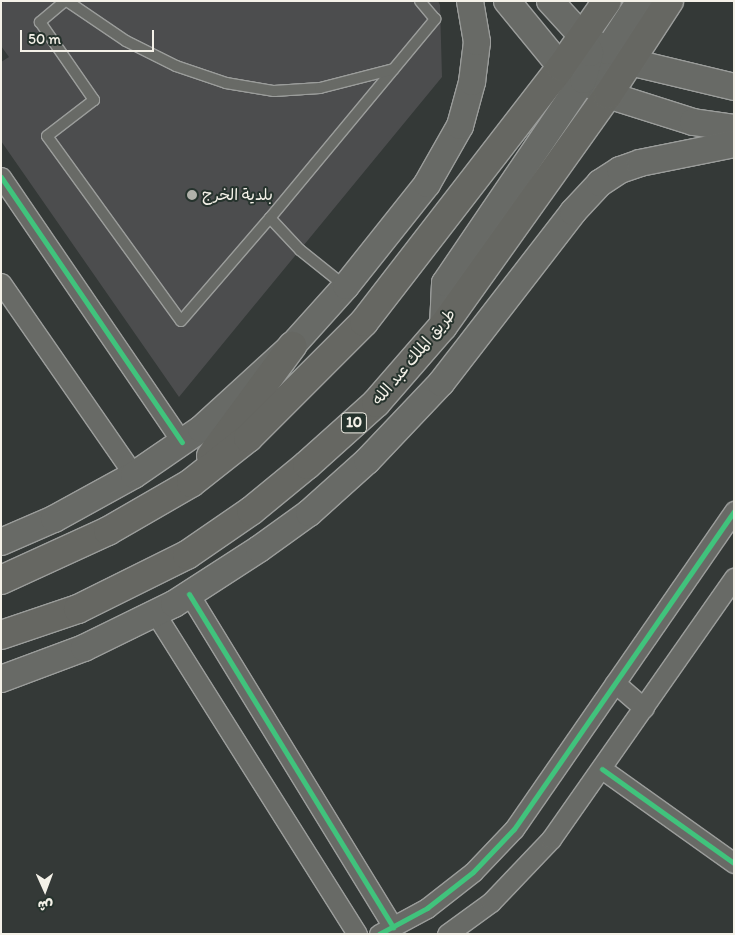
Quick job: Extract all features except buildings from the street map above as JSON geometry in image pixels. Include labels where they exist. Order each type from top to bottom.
[{"type":"highway","points":[[1,580],[108,530],[191,483],[248,438],[364,322],[572,73],[583,37],[607,1]]},
{"type":"highway","name":"10","points":[[608,95],[618,56],[669,1]]},
{"type":"highway","name":"طريق الملك عبد الله","points":[[1,635],[78,609],[187,555],[251,511],[307,465],[376,403],[443,326],[608,95]]},
{"type":"highway","points":[[191,483],[292,346]]},
{"type":"highway","points":[[1,639],[78,609]]},
{"type":"main road","points":[[1,542],[54,519],[134,475],[201,429],[292,346],[346,286],[426,184],[460,126],[472,82],[477,42],[470,1]]},
{"type":"main road","points":[[506,1],[572,73],[608,95],[693,122],[734,128]]},
{"type":"main road","points":[[550,1],[583,37],[618,56],[734,87]]},
{"type":"main road","points":[[618,56],[640,1]]},
{"type":"main road","points":[[443,326],[445,283],[572,73]]},
{"type":"main road","points":[[1,679],[84,648],[155,613],[189,594],[259,549],[309,513],[367,460],[441,383],[573,212],[600,183],[620,170],[640,163],[734,144]]},
{"type":"street","points":[[1,177],[182,442]]},
{"type":"street","points":[[1,284],[134,475]]},
{"type":"street","points":[[189,594],[386,931],[426,908],[473,872],[514,829],[734,511]]},
{"type":"street","points":[[447,934],[491,902],[521,873],[551,839],[602,769],[734,578]]},
{"type":"street","points":[[155,613],[357,934]]},
{"type":"street","points":[[615,683],[644,708]]},
{"type":"street","points":[[602,769],[734,863]]},
{"type":"lane","points":[[394,69],[320,88],[274,91],[226,83],[176,66],[126,41],[66,1],[40,22],[94,100],[48,136],[181,321],[270,218],[394,69],[435,19],[420,1]]},
{"type":"lane","points":[[270,218],[300,250],[346,286]]},
{"type":"cycle path","points":[[1,177],[182,442]]},
{"type":"cycle path","points":[[379,934],[427,908],[473,872],[514,829],[734,511]]},
{"type":"cycle path","points":[[189,594],[393,927]]},
{"type":"cycle path","points":[[602,769],[734,863]]},
{"type":"place","name":"بلدية الخرج","points":[[192,195]]}]
